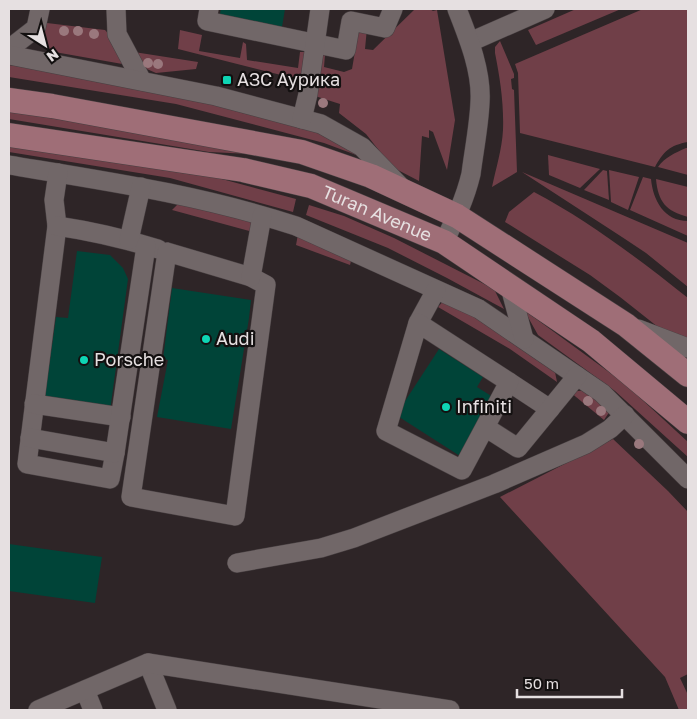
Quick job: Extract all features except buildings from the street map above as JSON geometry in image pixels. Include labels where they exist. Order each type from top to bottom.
[{"type":"main road","name":"Turan Avenue","points":[[9,100],[52,106],[302,152],[371,176],[457,216],[626,325],[688,375]]},
{"type":"main road","name":"Turan Avenue","points":[[9,135],[243,170],[311,186],[444,242],[591,341],[688,422]]},
{"type":"street","points":[[9,49],[36,28],[40,9]]},
{"type":"street","points":[[116,9],[117,34],[142,81]]},
{"type":"street","points":[[209,9],[207,21],[346,50],[352,21],[385,28],[393,9]]},
{"type":"street","points":[[302,119],[308,94],[320,9]]},
{"type":"street","points":[[444,242],[464,200],[471,174],[480,100],[478,77],[470,42],[457,9]]},
{"type":"street","points":[[470,42],[545,9]]},
{"type":"street","points":[[9,55],[216,96],[321,124],[362,147],[407,194]]},
{"type":"street","points":[[9,165],[141,187],[202,200],[296,226],[479,309],[602,393],[688,479]]},
{"type":"street","points":[[58,173],[54,200],[57,226],[26,464],[110,480],[121,417],[138,243],[141,187]]},
{"type":"street","points":[[250,277],[262,216]]},
{"type":"street","points":[[57,226],[138,243],[250,277],[266,285],[235,516],[131,497],[167,252]]},
{"type":"street","points":[[510,287],[524,340]]},
{"type":"street","points":[[436,290],[418,323],[386,431],[462,470],[509,382]]},
{"type":"street","points":[[418,323],[550,408]]},
{"type":"street","points":[[626,325],[688,348]]},
{"type":"street","points":[[485,427],[518,448],[577,376]]},
{"type":"street","points":[[34,404],[121,417]]},
{"type":"street","points":[[237,563],[321,548],[354,538],[494,484],[586,444],[625,415]]},
{"type":"street","points":[[30,438],[116,453]]},
{"type":"street","points":[[148,663],[167,710]]},
{"type":"street","points":[[38,710],[148,663],[450,710]]},
{"type":"street","points":[[85,690],[93,710]]},
{"type":"shaded area","points":[[415,9],[437,10],[455,120],[447,170],[433,132],[429,130],[429,138],[422,136],[419,181],[392,167],[366,134],[339,113],[340,104],[315,96],[323,54],[325,55],[324,67],[344,72],[352,69],[358,34],[367,28],[365,49],[373,50]]},
{"type":"shaded area","points":[[576,9],[621,9],[536,45],[528,30]]},
{"type":"shaded area","points":[[643,9],[688,9],[688,142],[676,145],[668,150],[655,167],[520,133],[518,73],[515,64]]},
{"type":"shaded area","points":[[47,23],[105,30],[115,41],[128,65],[49,51],[45,39],[30,37]]},
{"type":"shaded area","points":[[180,30],[202,35],[199,51],[240,58],[243,42],[246,44],[247,60],[298,68],[300,52],[305,52],[301,80],[178,49]]},
{"type":"shaded area","points":[[500,41],[514,74],[514,78],[511,79],[512,89],[514,90],[517,172],[492,187],[503,130],[501,91],[495,53],[495,47]]},
{"type":"shaded area","points":[[134,52],[198,62],[196,69],[156,73],[140,66]]},
{"type":"shaded area","points":[[9,65],[139,84],[325,131],[359,156],[324,143],[176,104],[9,77]]},
{"type":"shaded area","points":[[9,111],[213,143],[269,155],[209,152],[9,119]]},
{"type":"shaded area","points":[[9,140],[185,169],[296,199],[293,212],[170,178],[9,152]]},
{"type":"shaded area","points":[[688,148],[688,175],[658,167],[667,158]]},
{"type":"shaded area","points":[[548,155],[600,169],[580,188],[549,175]]},
{"type":"shaded area","points":[[603,170],[607,171],[609,200],[584,190]]},
{"type":"shaded area","points":[[609,170],[639,177],[628,210],[611,202]]},
{"type":"shaded area","points":[[522,172],[688,243],[688,287],[646,253]]},
{"type":"shaded area","points":[[643,177],[651,179],[657,202],[666,213],[680,220],[688,221],[688,236],[630,210]]},
{"type":"shaded area","points":[[656,179],[688,187],[688,217],[674,212],[664,204],[659,194]]},
{"type":"shaded area","points":[[534,192],[594,228],[633,255],[688,298],[688,340],[663,331],[590,275],[505,222],[509,212]]},
{"type":"shaded area","points":[[181,201],[251,219],[253,232],[172,210]]},
{"type":"shaded area","points":[[309,205],[344,216],[394,238],[494,289],[504,309],[388,248],[306,215]]},
{"type":"shaded area","points":[[298,234],[351,261],[350,265],[296,245]]},
{"type":"shaded area","points":[[446,298],[554,367],[557,382],[510,349],[438,307]]},
{"type":"shaded area","points":[[524,310],[624,383],[688,442],[688,457],[615,391],[538,335]]},
{"type":"shaded area","points":[[586,390],[610,411],[604,420],[570,392]]},
{"type":"shaded area","points":[[613,439],[688,512],[688,674],[680,678],[688,695],[688,710],[679,710],[665,677],[500,497]]},
{"type":"place","name":"АЗС Аурика","points":[[227,80]]},
{"type":"place","name":"Audi","points":[[206,339]]},
{"type":"place","name":"Porsche","points":[[84,360]]},
{"type":"place","name":"Infiniti","points":[[446,407]]}]
